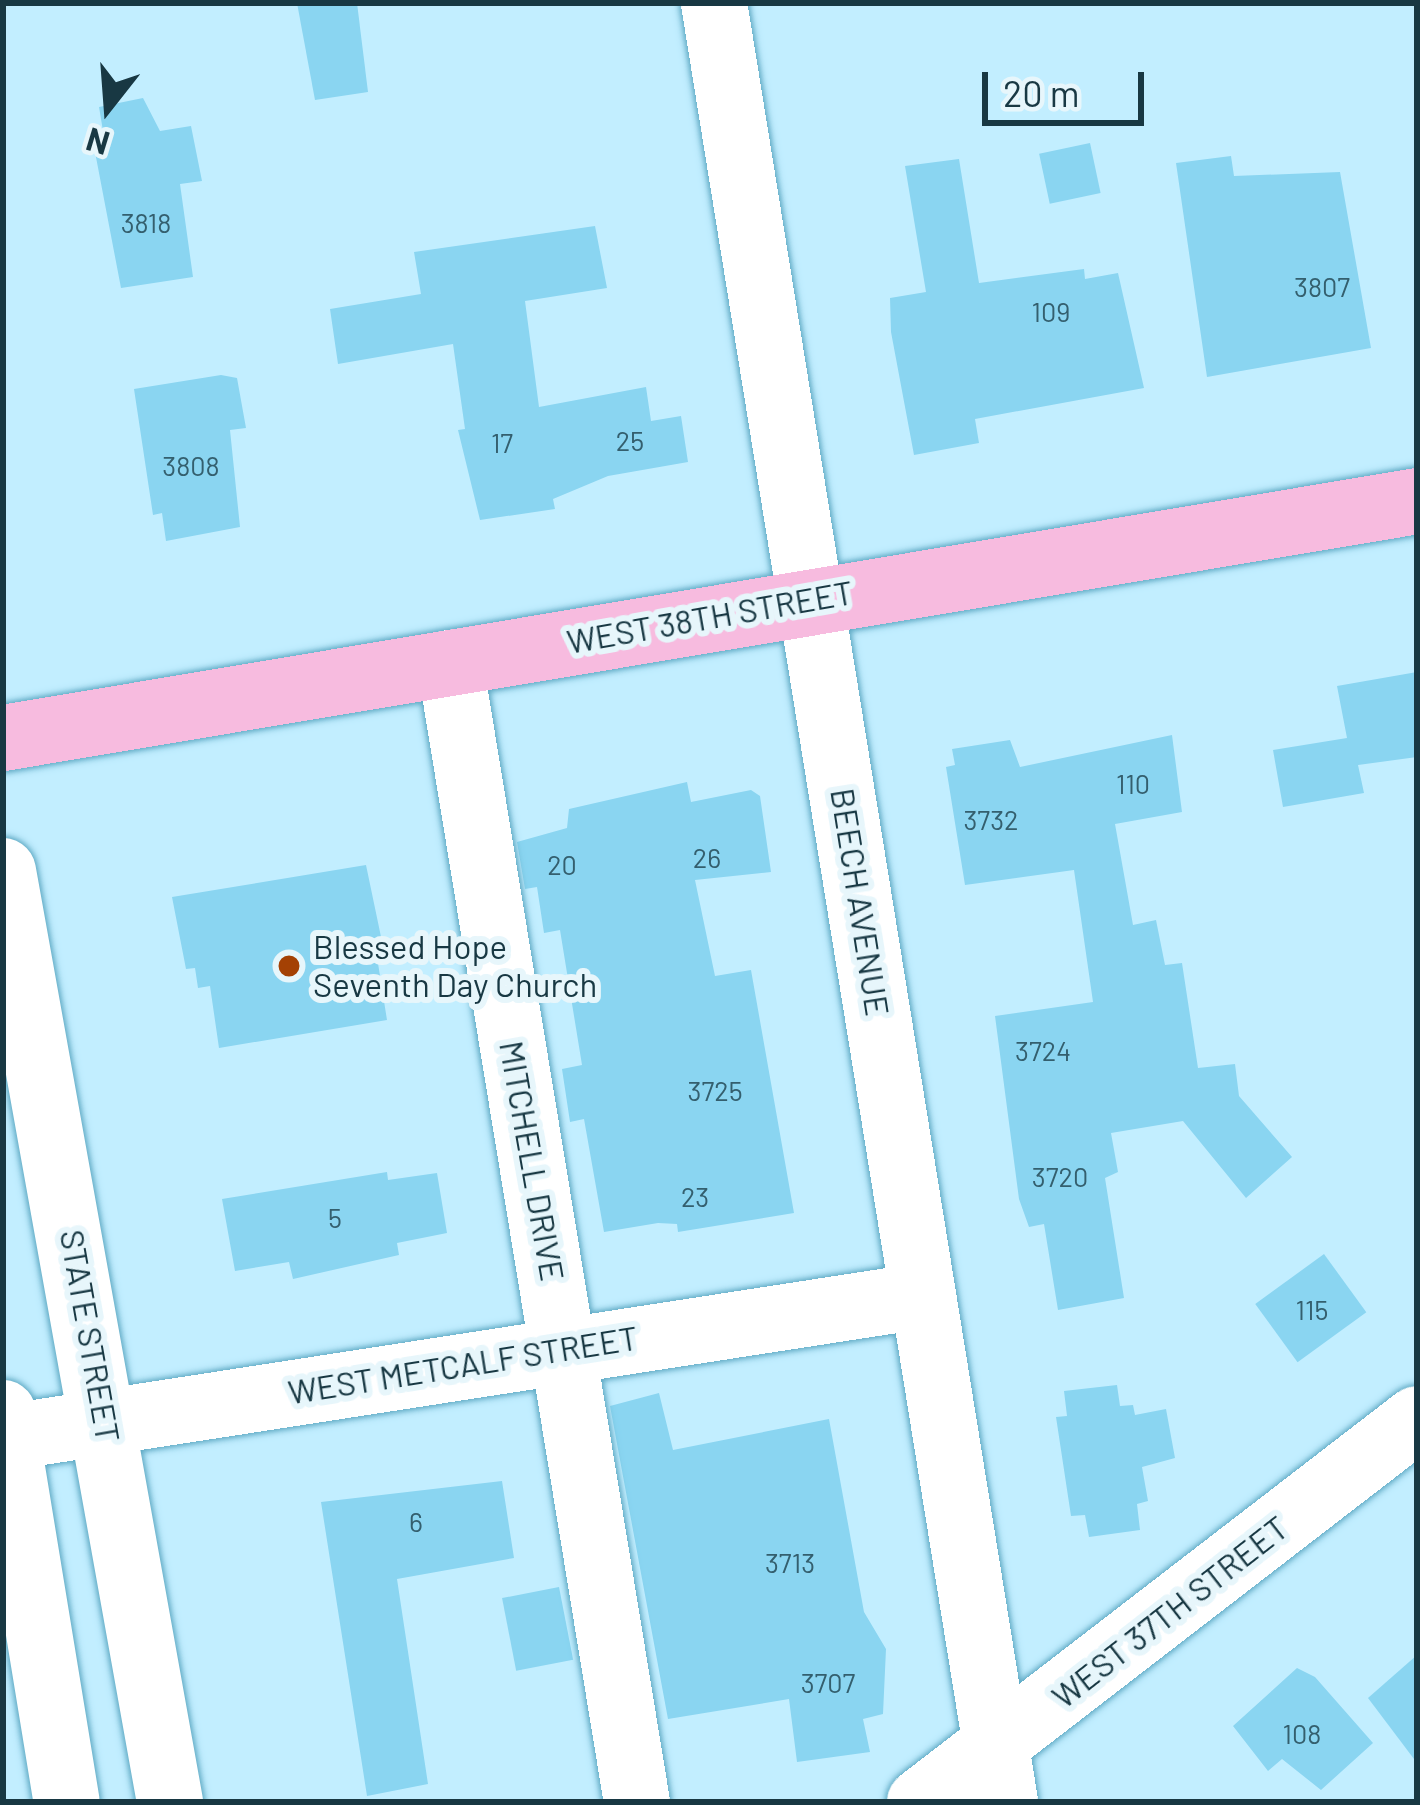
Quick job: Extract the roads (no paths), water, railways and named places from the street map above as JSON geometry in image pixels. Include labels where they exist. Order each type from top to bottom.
[{"type":"main road","name":"WEST 38TH STREET","points":[[3,738],[1417,501]]},
{"type":"street","name":"BEECH AVENUE","points":[[713,3],[1000,1775]]},
{"type":"street","name":"MITCHELL DRIVE","points":[[450,663],[637,1802]]},
{"type":"street","name":"STATE STREET","points":[[3,871],[108,1424],[170,1802]]},
{"type":"street","name":"WEST METCALF STREET","points":[[4,1430],[108,1424],[562,1348],[920,1296]]},
{"type":"street","name":"WEST 37TH STREET","points":[[920,1802],[1000,1775],[1417,1419]]},
{"type":"street","points":[[4,1430],[67,1802]]},
{"type":"place","name":"Blessed Hope Seventh Day Church","points":[[289,966]]}]
